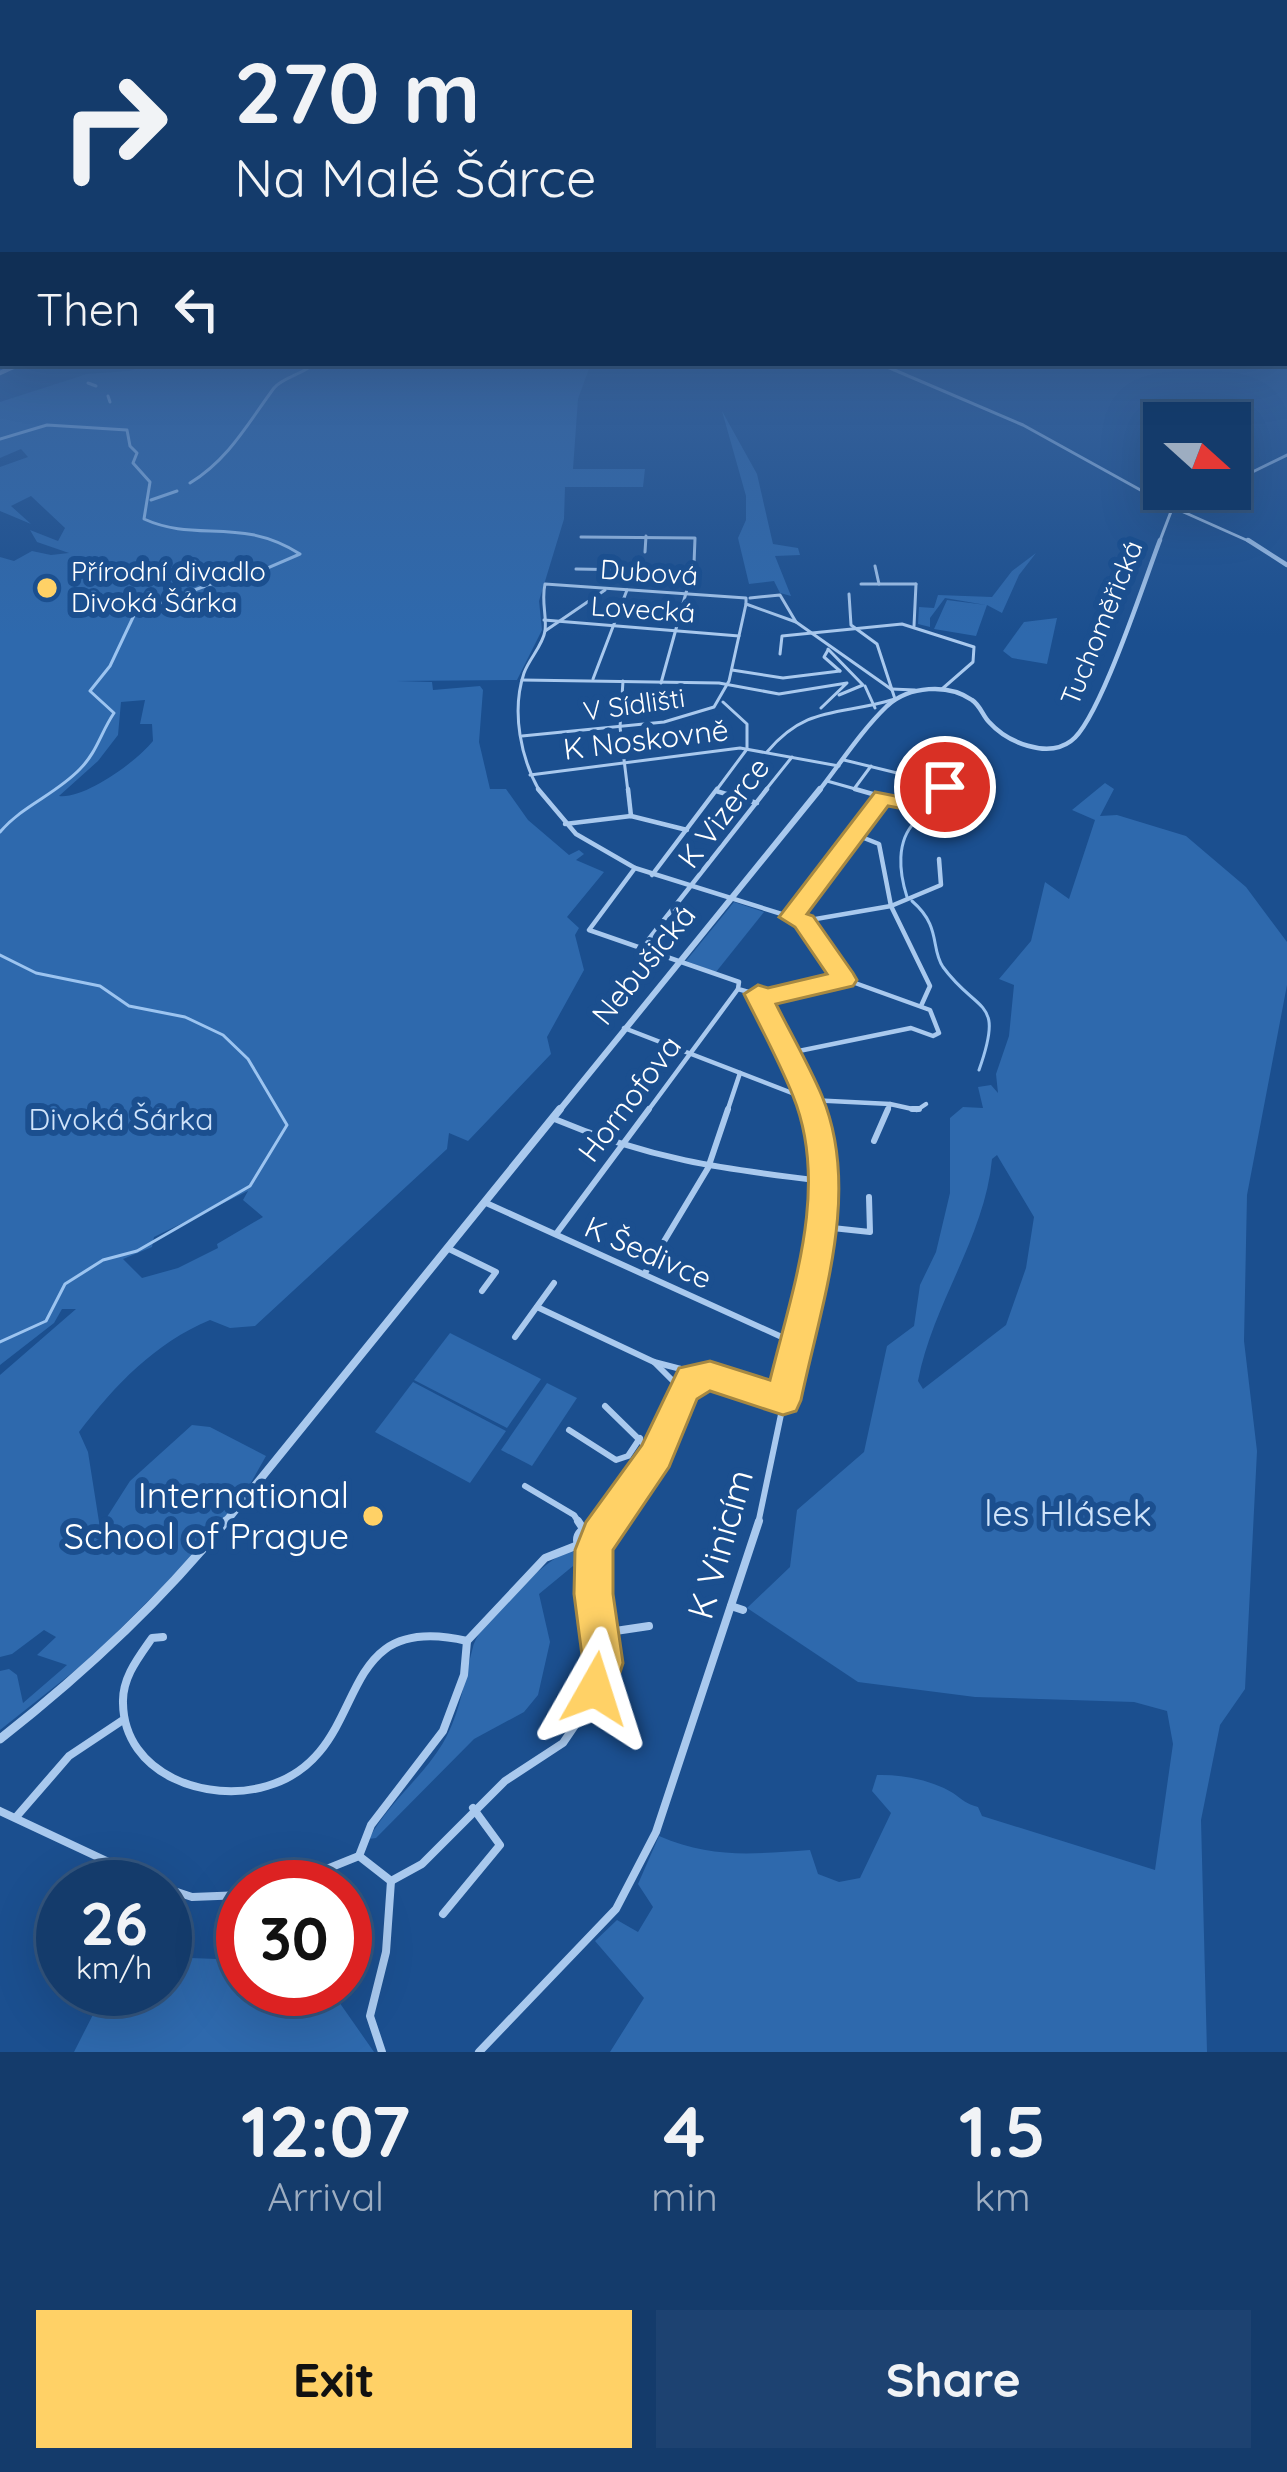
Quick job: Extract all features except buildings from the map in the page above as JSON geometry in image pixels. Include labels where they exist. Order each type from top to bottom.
[{"type":"street","points":[[1060,445],[1143,491]]},
{"type":"street","points":[[1251,473],[1287,455]]},
{"type":"street","name":"Tuchoměřická","points":[[942,689],[971,698],[984,719],[1024,746],[1050,749],[1075,740],[1100,692],[1175,510]]},
{"type":"street","points":[[1177,510],[1258,545],[1287,565]]},
{"type":"street","points":[[645,552],[646,536]]},
{"type":"street","points":[[581,537],[691,537],[694,564],[661,682]]},
{"type":"street","points":[[599,551],[602,537]]},
{"type":"street","points":[[874,566],[879,584]]},
{"type":"street","points":[[576,569],[690,571]]},
{"type":"street","points":[[861,584],[916,583],[914,626]]},
{"type":"street","name":"Dubová","points":[[544,620],[540,604],[544,584],[748,601]]},
{"type":"street","points":[[608,588],[545,631],[522,680],[520,736],[529,775],[565,824],[599,850],[652,875],[804,921],[891,906],[914,893],[934,891],[940,885],[939,859]]},
{"type":"street","points":[[592,682],[627,590]]},
{"type":"street","points":[[849,594],[850,625]]},
{"type":"street","points":[[748,601],[780,595],[796,622]]},
{"type":"street","points":[[748,601],[796,622],[813,636],[829,648],[891,689],[942,689],[973,662],[974,647],[914,626],[850,625],[813,636],[781,637],[780,654]]},
{"type":"street","name":"V Sídlišti","points":[[520,736],[684,718],[721,700],[748,601]]},
{"type":"street","points":[[544,620],[545,631]]},
{"type":"street","name":"Lovecká","points":[[544,620],[740,636]]},
{"type":"street","points":[[850,625],[877,644],[895,699]]},
{"type":"street","points":[[731,670],[779,678],[839,671],[824,657],[829,648]]},
{"type":"street","points":[[829,648],[862,681],[880,715]]},
{"type":"street","points":[[779,678],[780,666]]},
{"type":"street","points":[[522,680],[727,684],[779,694],[847,683],[821,708],[788,728],[767,752]]},
{"type":"street","points":[[623,681],[620,727],[631,816]]},
{"type":"street","points":[[834,696],[862,686],[862,681]]},
{"type":"street","points":[[821,708],[874,706],[917,690]]},
{"type":"street","name":"Nebušická","points":[[0,1738],[78,1678],[175,1584],[895,699]]},
{"type":"street","points":[[652,875],[747,748],[747,724],[721,700]]},
{"type":"street","name":"K Noskovně","points":[[529,775],[747,748],[871,766],[945,787],[932,811],[883,797]]},
{"type":"street","name":"K Vizerce","points":[[641,949],[792,757]]},
{"type":"street","points":[[854,789],[871,766]]},
{"type":"street","points":[[791,917],[883,797],[827,781]]},
{"type":"street","points":[[716,791],[758,803]]},
{"type":"street","points":[[565,824],[631,816],[687,830]]},
{"type":"street","points":[[854,835],[879,844],[891,906],[930,986],[921,1006]]},
{"type":"street","points":[[635,868],[588,928],[739,982],[738,989],[768,997],[844,980],[921,1006],[936,1016],[939,1033],[933,1036],[911,1028],[789,1053]]},
{"type":"street","points":[[804,921],[844,980]]},
{"type":"street","name":"Hornofova","points":[[556,1234],[738,989]]},
{"type":"street","name":"K Vinicím","points":[[479,2052],[616,1909],[634,1880],[656,1832],[764,1506],[822,1227],[824,1181],[810,1100],[758,994]]},
{"type":"street","points":[[624,1028],[810,1100],[916,1110],[926,1104]]},
{"type":"street","points":[[644,1275],[708,1168],[740,1073]]},
{"type":"street","points":[[874,1141],[890,1104]]},
{"type":"street","points":[[552,1118],[620,1147],[708,1168],[824,1181]]},
{"type":"street","points":[[822,1227],[867,1234],[869,1197]]},
{"type":"street","name":"K Šedivce","points":[[484,1202],[795,1343]]},
{"type":"street","points":[[447,1248],[496,1272],[482,1292]]},
{"type":"street","points":[[515,1337],[554,1283]]},
{"type":"street","points":[[537,1306],[655,1362],[783,1400]]},
{"type":"street","points":[[655,1362],[683,1390]]},
{"type":"street","points":[[391,1881],[422,1864],[473,1808],[563,1743],[595,1689],[603,1663],[594,1594],[594,1550],[600,1535],[656,1456],[683,1390],[692,1379],[710,1376]]},
{"type":"street","points":[[605,1406],[656,1456]]},
{"type":"street","points":[[569,1430],[616,1460],[628,1456],[640,1438]]},
{"type":"street","points":[[525,1486],[574,1515],[584,1530],[600,1535]]},
{"type":"street","points":[[578,1545],[584,1530]]},
{"type":"street","points":[[349,1860],[359,1856],[371,1825],[443,1732],[464,1675],[467,1642],[545,1558],[578,1545],[594,1550]]},
{"type":"street","points":[[731,1606],[743,1610]]},
{"type":"street","points":[[602,1633],[649,1626]]},
{"type":"street","points":[[163,1637],[152,1638],[126,1671],[123,1720],[147,1763],[170,1780],[217,1794],[262,1789],[323,1751],[344,1721],[367,1663],[417,1633],[467,1642]]},
{"type":"street","points":[[17,1816],[69,1756],[123,1720]]},
{"type":"street","points":[[443,1914],[500,1845],[473,1808]]},
{"type":"street","points":[[0,1811],[104,1860]]},
{"type":"street","points":[[359,1856],[391,1881]]},
{"type":"street","points":[[382,2052],[370,2015],[386,1952],[391,1881]]},
{"type":"green space","name":"Divoká Šárka","points":[[0,445],[575,445],[573,469],[645,469],[643,487],[565,487],[564,519],[539,601],[542,630],[517,680],[397,681],[432,682],[433,690],[480,686],[479,742],[490,789],[506,789],[528,820],[569,855],[579,850],[584,854],[576,860],[604,872],[567,917],[579,928],[575,935],[584,970],[547,1037],[551,1054],[468,1141],[449,1133],[447,1149],[255,1326],[230,1328],[210,1320],[190,1329],[137,1367],[79,1432],[88,1452],[100,1528],[130,1481],[192,1425],[210,1427],[266,1456],[244,1495],[179,1570],[92,1657],[0,1730],[0,1671],[9,1669],[17,1675],[23,1703],[67,1665],[37,1655],[56,1637],[44,1630],[12,1654],[0,1657],[0,1375],[76,1309],[62,1309],[54,1323],[0,1365],[0,557],[14,561],[32,551],[69,553],[37,542],[30,530],[58,541],[65,528],[31,496],[11,506],[31,524],[0,511],[0,467],[28,457],[21,449],[0,458]],"holes":[[[145,700],[140,724],[152,724],[153,741],[135,759],[82,792],[59,796],[98,761],[118,735],[121,702]],[[248,1191],[243,1200],[263,1217],[178,1268],[142,1278],[123,1259],[152,1247],[154,1237]]]},
{"type":"green space","points":[[732,445],[741,445],[757,474],[773,544],[798,548],[800,555],[775,556],[791,596],[780,593],[774,581],[749,584],[738,538],[746,520],[746,496]]},
{"type":"green space","points":[[1036,553],[1019,575],[1002,613],[987,605],[976,636],[934,629],[947,600],[986,605],[945,598],[930,618],[930,627],[918,624],[919,607],[934,608],[938,595],[992,597],[1012,571]]},
{"type":"green space","points":[[1057,618],[1047,664],[1012,658],[1003,651],[1024,622]]},
{"type":"green space","name":"les Hlásek","points":[[1105,783],[1114,789],[1100,816],[1117,815],[1186,836],[1246,887],[1287,942],[1287,985],[1247,1195],[1244,1341],[1257,1451],[1245,1689],[1220,1725],[1201,1820],[1207,2052],[610,2052],[644,1998],[595,1941],[617,1920],[638,1932],[653,1907],[638,1884],[659,1836],[715,1852],[810,1850],[818,1874],[839,1882],[860,1878],[891,1813],[872,1791],[877,1775],[896,1776],[945,1788],[978,1807],[982,1816],[1155,1870],[1173,1744],[1167,1711],[1134,1702],[975,1697],[858,1682],[747,1608],[790,1567],[797,1510],[864,1452],[887,1346],[914,1326],[920,1285],[936,1252],[950,1193],[950,1118],[963,1107],[983,1108],[978,1087],[991,1085],[998,1093],[996,1074],[1009,1036],[1014,985],[999,979],[1031,941],[1045,882],[1069,899],[1095,820],[1072,810]],"holes":[[[997,1155],[1034,1217],[1026,1268],[1006,1325],[923,1389],[918,1381],[925,1353],[979,1216],[992,1159]]]},
{"type":"green space","points":[[734,902],[764,912],[716,972],[686,961]]},
{"type":"green space","points":[[450,1333],[541,1379],[507,1428],[414,1380]]},
{"type":"green space","points":[[413,1382],[506,1431],[470,1483],[375,1432]]},
{"type":"green space","points":[[547,1383],[577,1398],[532,1466],[501,1450]]},
{"type":"green space","points":[[570,1550],[590,1560],[589,1585],[573,1566],[539,1594],[550,1642],[538,1695],[524,1712],[474,1739],[376,1838],[369,1839],[443,1743],[458,1708],[473,1647],[487,1622],[530,1578]]},
{"type":"green space","points":[[192,1958],[216,1959],[216,2016],[349,2016],[374,2052],[74,2052],[92,2016],[192,2016]]},
{"type":"waterway","points":[[0,832],[91,756],[114,713],[90,691],[110,666],[136,611],[225,579],[235,582],[300,554],[258,536],[182,529],[144,519],[150,482],[133,463],[137,453],[130,445]]},
{"type":"waterway","points":[[190,483],[232,445]]},
{"type":"waterway","points":[[151,500],[177,491]]},
{"type":"waterway","points":[[907,897],[901,857],[915,822]]},
{"type":"waterway","points":[[912,901],[932,928],[943,967],[988,1018],[979,1070]]},
{"type":"waterway","points":[[0,955],[36,973],[100,986],[129,1006],[185,1017],[223,1035],[248,1059],[287,1125],[250,1186],[137,1251],[103,1260],[65,1284],[46,1321],[0,1342]]},
{"type":"place","name":"Přírodní divadlo Divoká Šárka","points":[[47,588]]},
{"type":"place","name":"International School of Prague","points":[[373,1516]]},
{"type":"route","points":[[595,1689],[603,1663],[594,1550],[656,1456],[683,1390],[692,1379],[710,1376],[783,1400],[822,1227],[824,1181],[810,1100],[758,994],[768,997],[844,980],[804,921],[791,917],[883,797],[932,811],[945,787]]}]
